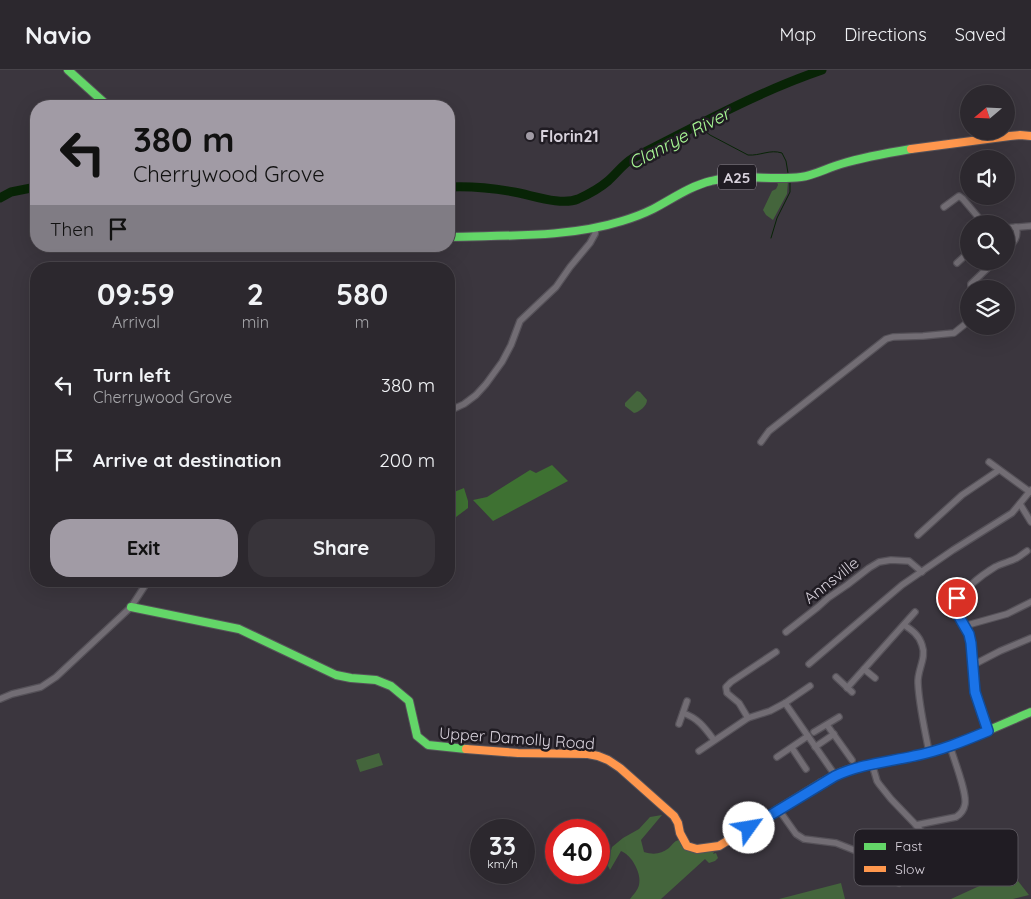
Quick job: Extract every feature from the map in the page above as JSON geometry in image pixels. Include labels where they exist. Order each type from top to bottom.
[{"type":"street","points":[[68,70],[101,100]]},
{"type":"street","name":"A25","points":[[455,238],[534,234],[596,227],[635,216],[703,183],[724,178],[800,177],[884,153],[1010,136],[1031,136]]},
{"type":"street","points":[[944,207],[958,196],[976,215]]},
{"type":"street","points":[[1015,241],[1018,233],[1016,227],[1031,226]]},
{"type":"street","points":[[455,408],[476,395],[486,384],[502,362],[511,345],[520,320],[556,287],[590,243],[595,234],[596,227]]},
{"type":"street","points":[[957,263],[960,260]]},
{"type":"street","points":[[975,280],[986,270]]},
{"type":"street","points":[[761,442],[769,431],[886,339],[954,334],[960,329]]},
{"type":"street","points":[[809,664],[856,626],[887,596],[1005,518],[1020,504],[1030,491],[988,462]]},
{"type":"street","points":[[918,535],[962,495],[999,470]]},
{"type":"street","points":[[1020,504],[1031,522]]},
{"type":"street","points":[[988,731],[975,692],[969,634],[954,608],[957,598],[977,580],[995,567],[1017,558],[1027,551]]},
{"type":"street","name":"Annsville","points":[[794,635],[788,631],[828,598],[879,562],[890,560],[909,561],[922,572]]},
{"type":"street","points":[[0,699],[41,687],[56,677],[131,606],[144,587]]},
{"type":"street","points":[[964,626],[1007,614],[1031,602]]},
{"type":"street","name":"Upper Damolly Road","points":[[131,606],[239,629],[336,675],[376,680],[391,686],[410,701],[417,736],[428,745],[480,751],[588,754],[608,760],[620,768],[674,816],[678,822],[680,833],[688,846],[697,849],[719,846],[847,770],[916,756],[950,746],[1031,712]]},
{"type":"street","points":[[836,677],[850,690],[864,669],[915,612]]},
{"type":"street","points":[[904,625],[912,630],[923,646],[924,656],[918,680],[929,752]]},
{"type":"street","points":[[973,665],[1031,638]]},
{"type":"street","points":[[748,718],[739,703],[727,693],[726,686],[776,652]]},
{"type":"street","points":[[864,669],[875,678]]},
{"type":"street","points":[[699,751],[748,718],[770,711],[810,686]]},
{"type":"street","points":[[679,724],[687,701]]},
{"type":"street","points":[[784,703],[835,776]]},
{"type":"street","points":[[683,713],[692,716],[698,721],[714,740]]},
{"type":"street","points":[[814,732],[839,717]]},
{"type":"street","points":[[827,724],[852,760]]},
{"type":"street","points":[[815,747],[834,734]]},
{"type":"street","points":[[777,757],[808,736]]},
{"type":"street","points":[[916,825],[956,818],[961,814],[965,806],[965,797],[950,746]]},
{"type":"street","points":[[792,748],[806,769]]},
{"type":"street","points":[[872,764],[877,781],[919,829]]},
{"type":"street","points":[[779,810],[796,834],[804,839],[836,843],[854,850]]},
{"type":"green space","points":[[777,182],[788,182],[787,194],[773,220],[763,210],[772,191],[778,185]]},
{"type":"green space","points":[[637,391],[647,400],[642,408],[634,413],[625,406],[625,403]]},
{"type":"green space","points":[[552,465],[568,481],[493,521],[473,500],[487,497],[530,470],[536,473]]},
{"type":"green space","points":[[464,488],[468,501],[468,508],[456,517],[455,510],[455,492]]},
{"type":"green space","points":[[379,753],[383,765],[360,772],[356,760]]},
{"type":"green space","points":[[662,815],[641,840],[644,852],[660,853],[679,840],[689,849],[697,852],[714,852],[713,854],[716,853],[718,858],[709,863],[705,859],[661,899],[630,899],[637,891],[639,885],[638,870],[629,856],[621,851],[610,870],[610,854],[612,847],[639,829],[650,817]]},
{"type":"green space","points":[[1018,881],[1029,895],[1013,899],[951,899],[979,886],[1018,886]]},
{"type":"green space","points":[[841,883],[845,899],[779,899]]},
{"type":"waterway","name":"Clanrye River","points":[[455,187],[498,189],[555,201],[578,199],[605,183],[633,158],[750,99],[822,70]]},
{"type":"waterway","points":[[698,126],[710,135],[748,155],[773,152],[782,153],[786,161],[788,173]]},
{"type":"waterway","points":[[771,238],[777,218],[790,192],[790,182]]},
{"type":"waterway","name":"Clanrye River","points":[[0,198],[11,192],[30,188]]},
{"type":"traffic: fast","points":[[68,70],[101,100]]},
{"type":"traffic: fast","points":[[455,237],[536,235],[601,226],[641,214],[688,189],[711,181],[745,177],[801,177],[858,159],[911,149]]},
{"type":"traffic: fast","points":[[131,607],[239,629],[336,675],[376,680],[391,686],[409,701],[417,736],[428,745],[466,749]]},
{"type":"traffic: fast","points":[[821,783],[854,768],[907,758],[946,747],[1031,712]]},
{"type":"traffic: slow","points":[[911,149],[1010,136],[1031,136]]},
{"type":"traffic: slow","points":[[466,749],[518,753],[588,754],[608,760],[620,768],[674,816],[687,846],[697,849],[719,846],[821,783]]},
{"type":"place","name":"Florin21","points":[[530,136]]},
{"type":"route","points":[[749,828],[847,770],[916,756],[950,746],[988,731],[975,692],[969,634],[954,608],[957,598]]}]
